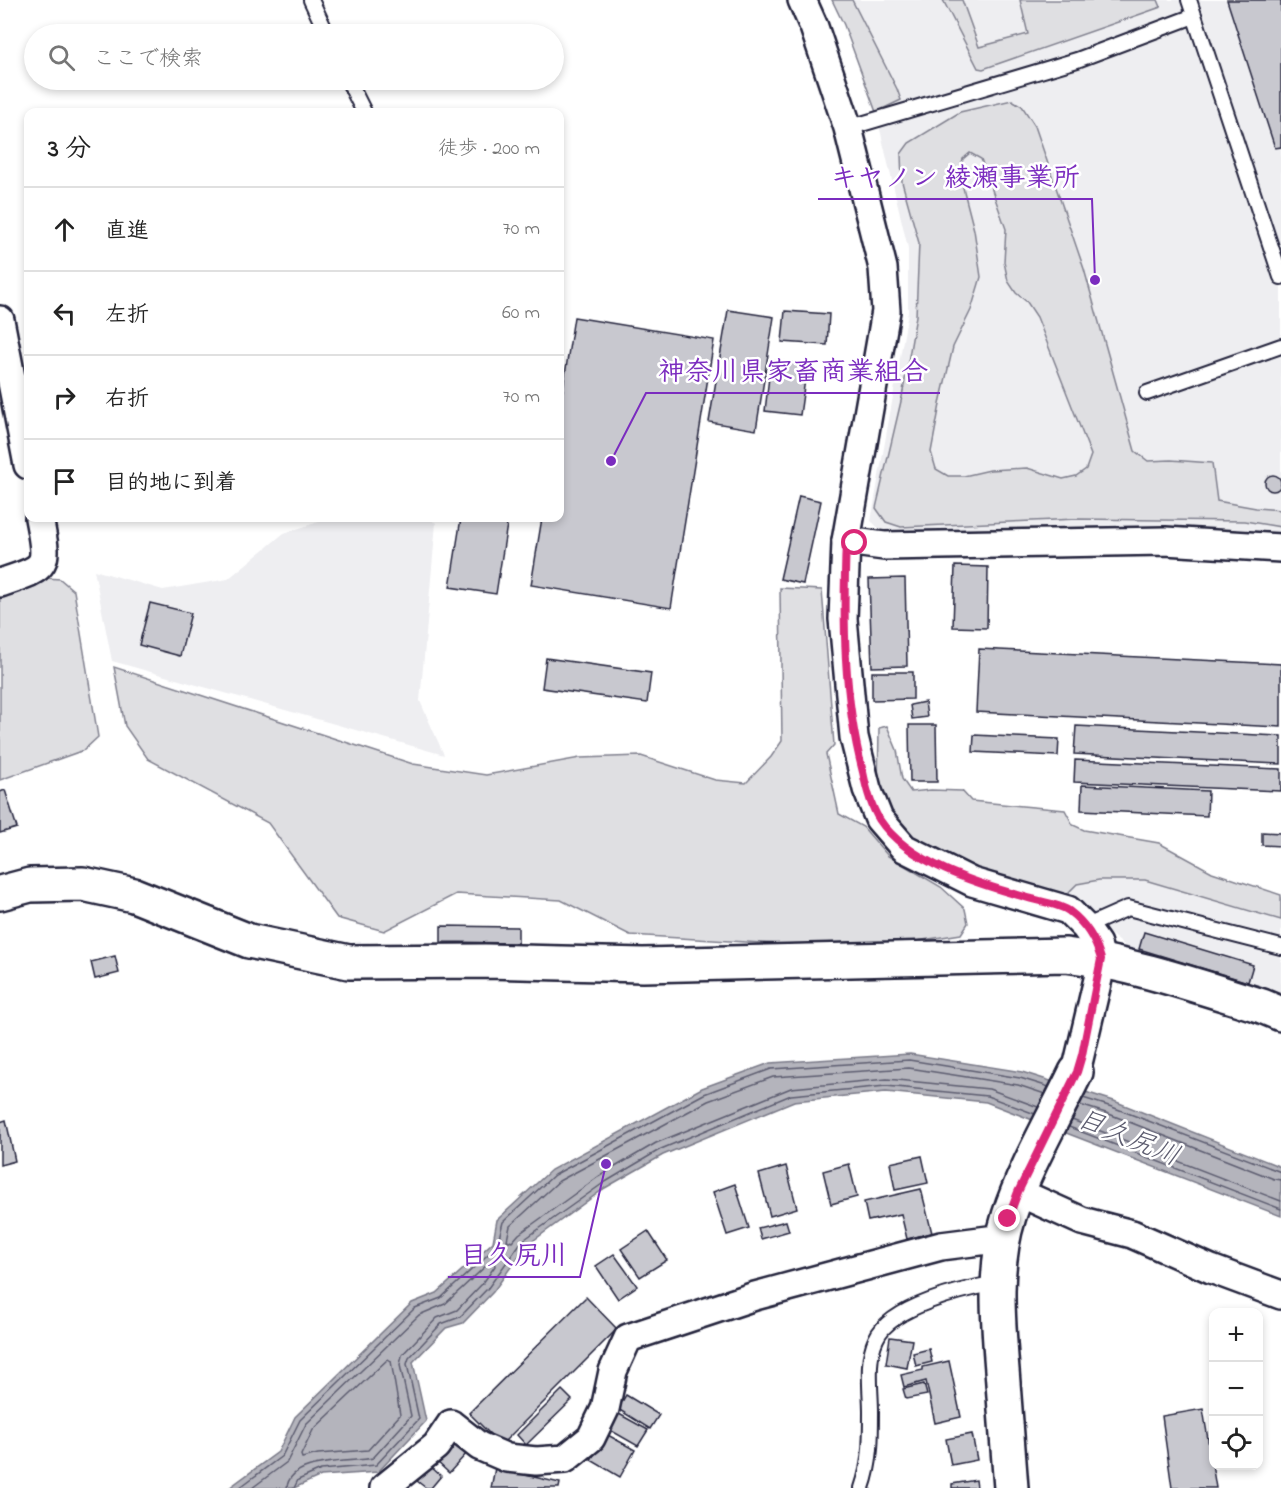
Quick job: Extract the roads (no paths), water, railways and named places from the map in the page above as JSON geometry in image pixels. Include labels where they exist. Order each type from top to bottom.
[{"type":"street","points":[[802,0],[814,27],[848,128],[883,268],[886,311],[846,541],[843,619],[854,737],[867,789],[879,819],[904,848],[972,882],[1068,910],[1085,927],[1097,944],[1101,959],[1077,1072],[1022,1183],[1008,1219],[1004,1239],[998,1283],[998,1318],[1011,1488]]},
{"type":"street","points":[[0,320],[24,444]]},
{"type":"street","points":[[0,582],[34,571],[43,562],[45,550],[40,522]]},
{"type":"street","points":[[846,541],[884,546],[1165,541],[1281,548]]},
{"type":"street","points":[[0,893],[30,885],[83,884],[134,894],[249,941],[349,962],[485,961],[643,964],[1066,954],[1136,967],[1281,1014]]},
{"type":"street","points":[[1022,1183],[1082,1221],[1132,1234],[1211,1269],[1281,1295]]},
{"type":"street","points":[[384,1488],[436,1446],[451,1424],[479,1446],[507,1458],[536,1461],[566,1459],[591,1438],[606,1409],[613,1371],[628,1338],[755,1296],[941,1246],[1004,1239]]},
{"type":"lane","points":[[311,0],[322,24]]},
{"type":"lane","points":[[1189,0],[1281,277]]},
{"type":"lane","points":[[848,128],[1077,60],[1194,16]]},
{"type":"lane","points":[[353,90],[362,108]]},
{"type":"lane","points":[[1147,393],[1281,346]]},
{"type":"lane","points":[[1085,927],[1128,909],[1281,947]]},
{"type":"lane","points":[[861,1488],[868,1470],[871,1443],[870,1359],[876,1338],[891,1321],[917,1306],[972,1288],[998,1283]]},
{"type":"water","points":[[910,1054],[1022,1072],[1114,1101],[1281,1167],[1281,1216],[986,1102],[886,1092],[794,1101],[663,1155],[605,1188],[526,1246],[493,1292],[463,1323],[446,1328],[413,1362],[426,1421],[378,1472],[321,1476],[294,1488],[229,1488],[278,1452],[295,1417],[412,1303],[437,1293],[493,1242],[497,1220],[551,1170],[702,1088],[770,1063]]},
{"type":"place","name":"キヤノン 綾瀬事業所","points":[[1095,280]]},
{"type":"place","name":"神奈川県家畜商業組合","points":[[611,461]]},
{"type":"place","name":"目久尻川","points":[[606,1164]]}]
